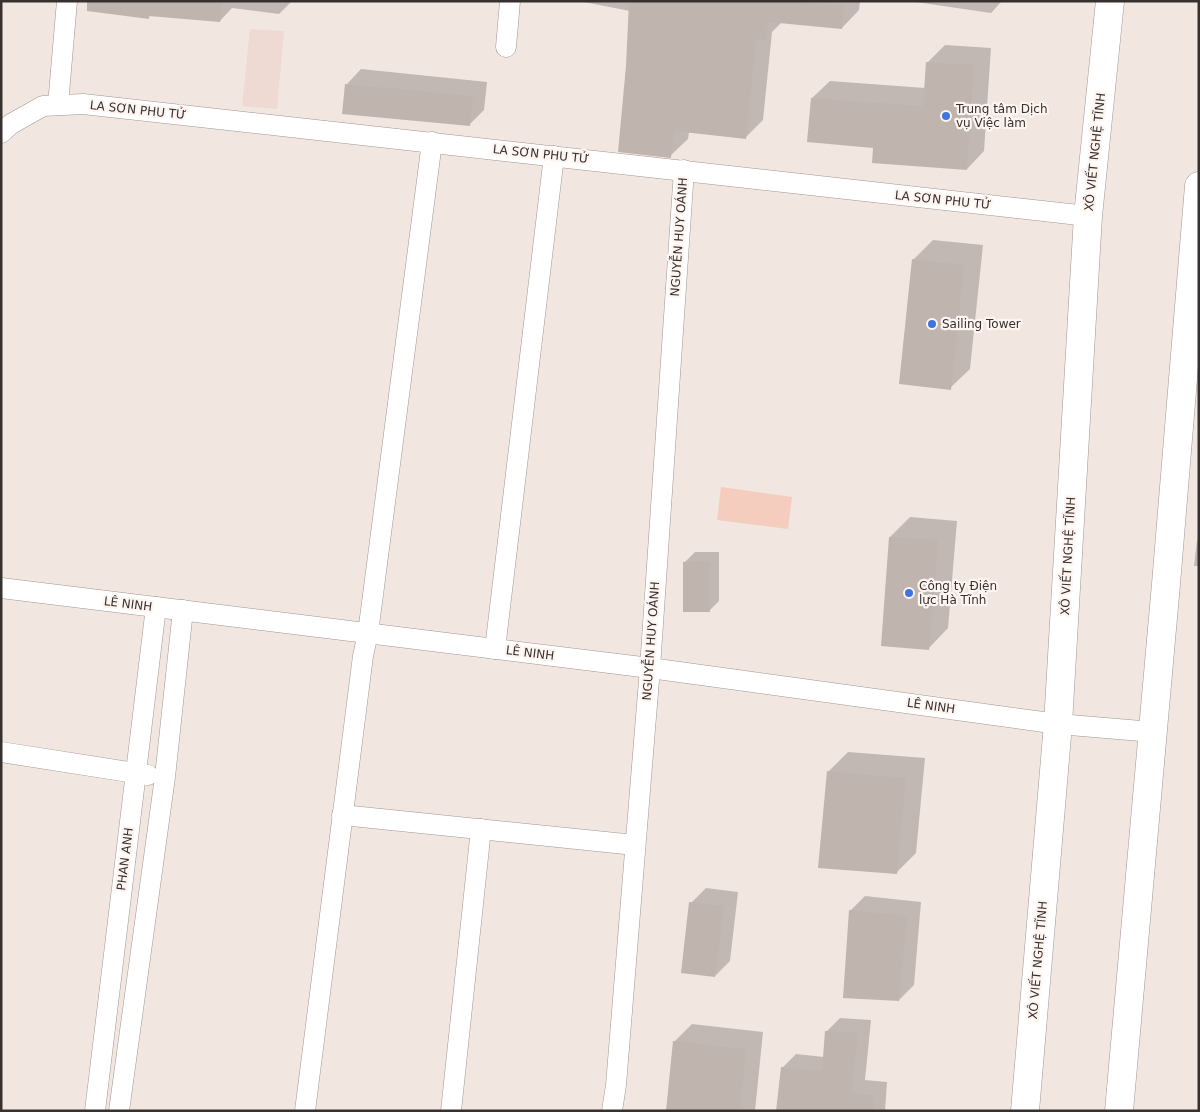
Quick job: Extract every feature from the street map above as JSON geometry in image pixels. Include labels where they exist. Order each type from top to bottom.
[{"type":"street","points":[[58,105],[67,1]]},
{"type":"street","points":[[506,47],[510,1]]},
{"type":"street","name":"XÔ VIẾT NGHỆ TĨNH","points":[[1025,1111],[1058,724],[1088,216],[1110,1]]},
{"type":"street","name":"LA SƠN PHU TỬ","points":[[1,133],[11,124],[43,106],[83,104],[1088,216]]},
{"type":"street","points":[[305,1111],[342,815],[363,656],[368,633],[432,142]]},
{"type":"street","points":[[494,649],[554,156]]},
{"type":"street","name":"NGUYỄN HUY OÁNH","points":[[612,1111],[617,1075],[650,668],[684,170]]},
{"type":"street","points":[[1119,1111],[1199,186]]},
{"type":"street","name":"LÊ NINH","points":[[1,588],[650,668],[1058,724],[1152,732]]},
{"type":"street","name":"PHAN ANH","points":[[95,1111],[156,607]]},
{"type":"street","points":[[119,1111],[164,777],[183,610]]},
{"type":"street","points":[[1,752],[164,777]]},
{"type":"street","points":[[342,815],[635,845]]},
{"type":"street","points":[[451,1111],[481,829]]},
{"type":"shaded area","points":[[250,29],[284,31],[277,109],[242,106]]},
{"type":"shaded area","points":[[721,487],[792,497],[788,529],[717,520]]},
{"type":"building","points":[[87,1],[222,1],[220,22],[149,16],[149,19],[87,11]]},
{"type":"building","points":[[629,1],[791,1],[844,6],[842,29],[768,22],[766,41],[756,40],[746,139],[674,131],[671,158],[618,152],[626,66]]},
{"type":"building","points":[[926,62],[974,65],[967,170],[872,163],[873,148],[807,142],[811,98],[923,106]]},
{"type":"building","points":[[345,84],[473,96],[470,126],[342,114]]},
{"type":"building","name":"Sailing Tower","points":[[912,259],[964,265],[951,390],[899,384]]},
{"type":"building","name":"Công ty Điện lực Hà Tĩnh","points":[[889,537],[938,540],[929,650],[881,646]]},
{"type":"building","points":[[710,561],[710,612],[683,612],[683,562]]},
{"type":"building","points":[[827,771],[906,778],[897,874],[818,868]]},
{"type":"building","points":[[689,902],[724,906],[715,977],[681,973]]},
{"type":"building","points":[[849,910],[907,916],[899,1001],[843,998]]},
{"type":"building","points":[[825,1031],[858,1033],[852,1093],[874,1095],[873,1111],[776,1111],[781,1067],[822,1071]]},
{"type":"building","points":[[673,1041],[746,1049],[740,1111],[666,1111]]},
{"type":"place","name":"Trung tâm Dịch vụ Việc làm","points":[[946,116]]},
{"type":"place","name":"Sailing Tower","points":[[932,324]]},
{"type":"place","name":"Công ty Điện lực Hà Tĩnh","points":[[909,593]]}]
